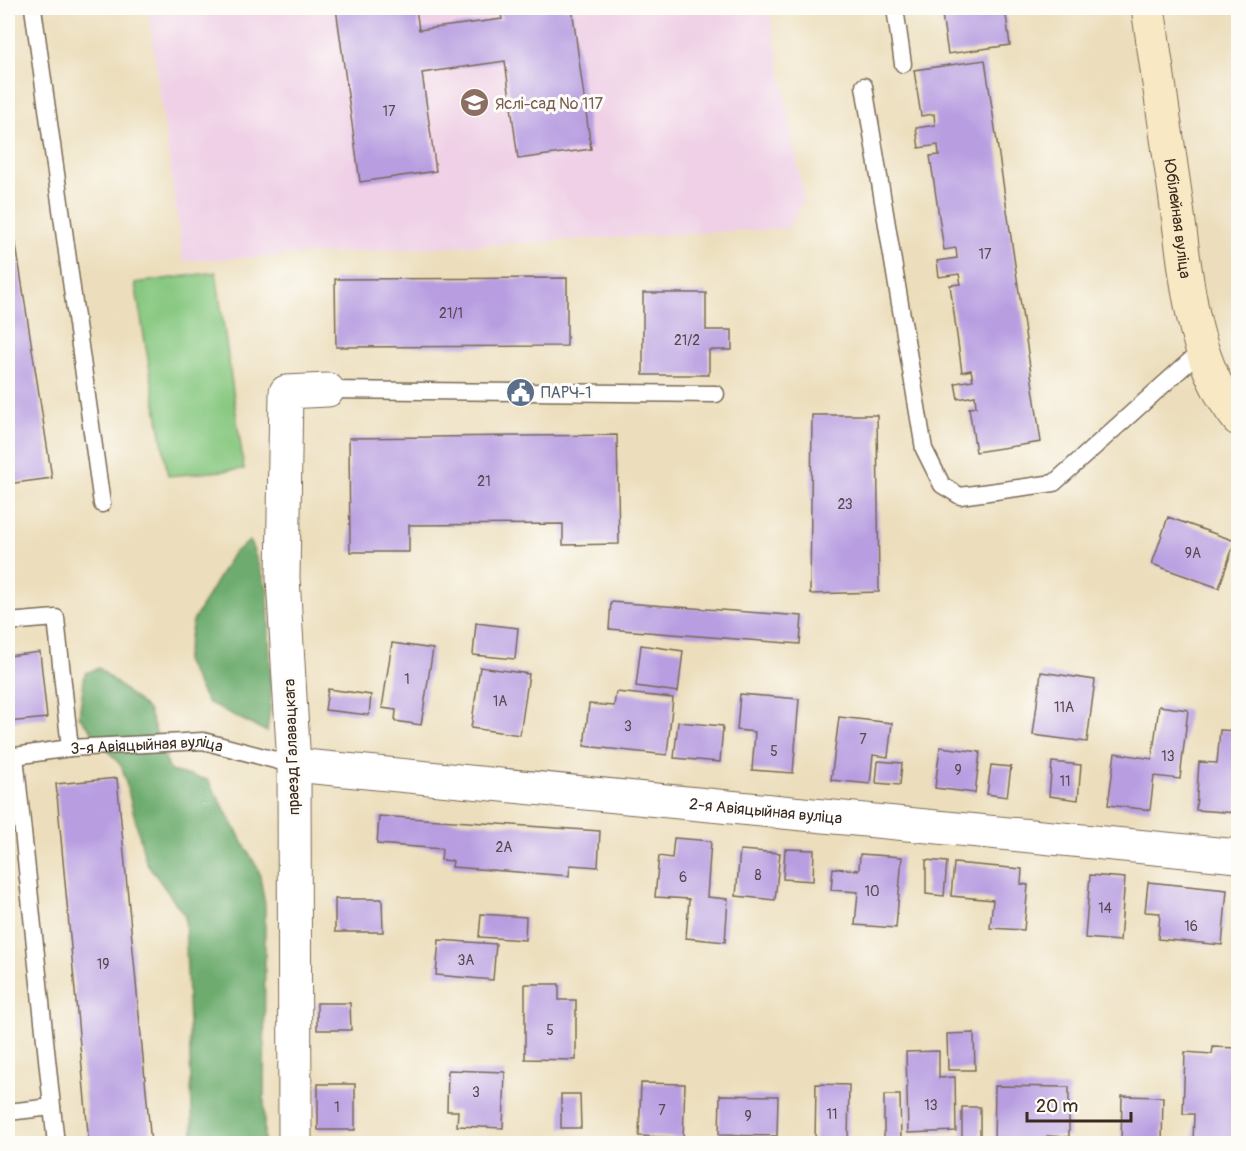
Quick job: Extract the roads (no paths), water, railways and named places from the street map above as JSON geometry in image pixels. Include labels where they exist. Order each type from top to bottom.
[{"type":"street","name":"Юбілейная вуліца","points":[[1148,8],[1189,289],[1202,350],[1234,405]]},
{"type":"street","name":"праезд Галавацкага","points":[[295,1143],[294,765],[283,578],[286,392],[328,390]]},
{"type":"street","name":"2-я Авіяцыйная вуліца","points":[[294,765],[1239,856]]},
{"type":"lane","points":[[33,8],[102,504]]},
{"type":"lane","points":[[895,8],[903,64]]},
{"type":"lane","points":[[864,86],[924,449],[942,485],[960,496],[1054,483],[1202,350]]},
{"type":"lane","points":[[328,390],[716,394]]},
{"type":"lane","name":"3-я Авіяцыйная вуліца","points":[[8,622],[56,618],[70,748],[203,741],[294,765]]},
{"type":"lane","points":[[56,1143],[15,756],[70,748]]},
{"type":"lane","points":[[8,1112],[52,1107]]},
{"type":"place","name":"Яслі-сад № 117","points":[[474,103]]},
{"type":"place","name":"ПАРЧ-1","points":[[520,392]]}]
